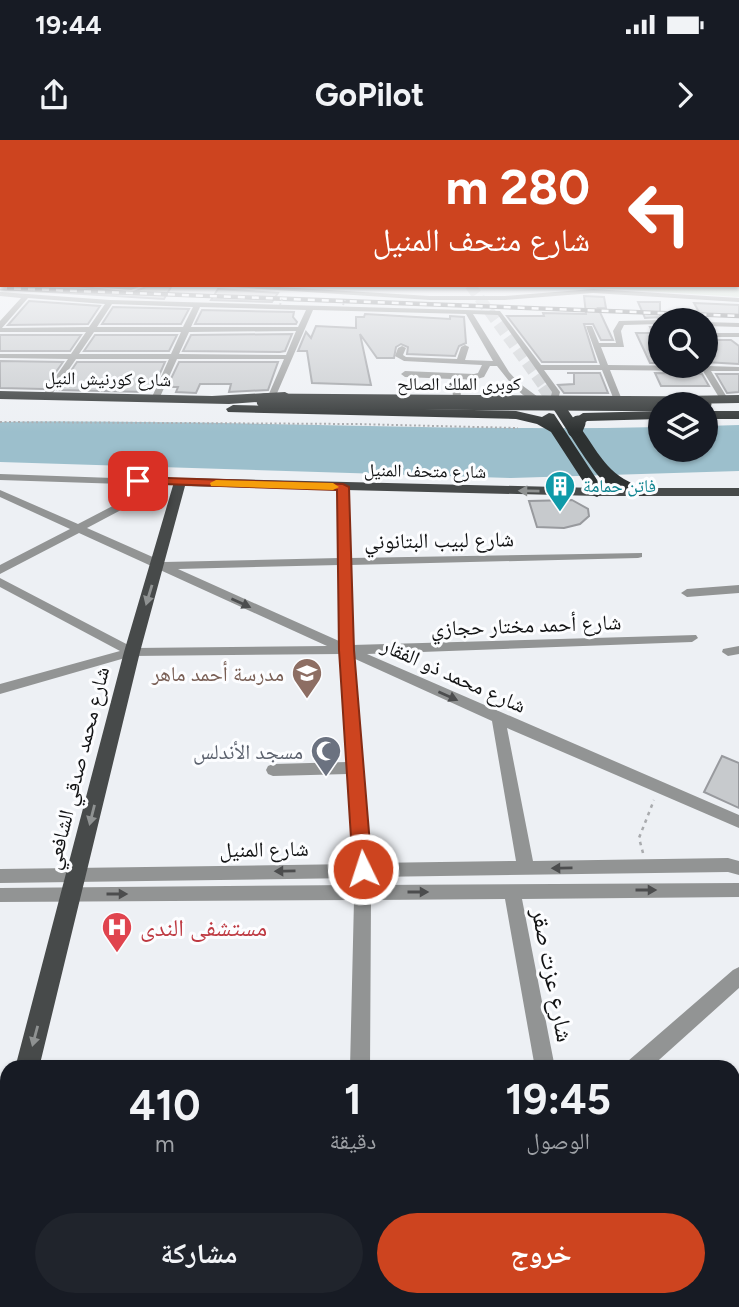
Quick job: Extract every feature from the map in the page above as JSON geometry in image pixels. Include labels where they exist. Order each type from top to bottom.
[{"type":"highway","name":"شارع كورنيش النيل","points":[[0,395],[156,397],[208,402]]},
{"type":"highway","points":[[208,402],[272,396],[724,400],[739,407]]},
{"type":"highway","points":[[475,399],[479,414]]},
{"type":"highway","points":[[538,400],[548,423],[598,481],[643,492]]},
{"type":"highway","points":[[554,400],[577,427],[598,481]]},
{"type":"highway","points":[[618,400],[613,407],[624,415]]},
{"type":"highway","name":"شارع كورنيش النيل","points":[[0,401],[208,402]]},
{"type":"highway","points":[[208,402],[246,410],[516,415],[548,423]]},
{"type":"highway","name":"كوبرى الملك الصالح","points":[[208,402],[648,406]]},
{"type":"highway","name":"كوبرى الملك الصالح","points":[[208,402],[648,409]]},
{"type":"highway","name":"كوبرى الملك الصالح","points":[[718,406],[739,407]]},
{"type":"highway","points":[[718,412],[739,407]]},
{"type":"highway","points":[[577,427],[588,416],[648,415]]},
{"type":"main road","name":"شارع متحف المنيل","points":[[173,482],[343,487],[598,481]]},
{"type":"main road","name":"شارع محمد صدقي الشافعي","points":[[29,1060],[78,875],[132,652],[158,566],[173,482]]},
{"type":"main road","points":[[643,492],[739,492]]},
{"type":"street","points":[[47,394],[96,322]]},
{"type":"street","points":[[156,397],[189,322]]},
{"type":"street","points":[[272,396],[304,322]]},
{"type":"street","points":[[474,322],[501,364],[523,391],[538,400]]},
{"type":"street","points":[[507,322],[556,392],[554,400]]},
{"type":"street","points":[[596,345],[621,345],[617,331],[622,323],[643,322]]},
{"type":"street","points":[[1,323],[92,329],[301,329]]},
{"type":"street","points":[[718,324],[739,324]]},
{"type":"street","points":[[589,328],[618,400]]},
{"type":"street","points":[[718,335],[739,335]]},
{"type":"street","points":[[461,361],[465,347]]},
{"type":"street","points":[[401,348],[399,356],[402,358],[501,364]]},
{"type":"street","points":[[0,356],[289,357]]},
{"type":"street","points":[[405,374],[479,376],[486,364]]},
{"type":"street","points":[[540,368],[648,368]]},
{"type":"street","points":[[580,368],[584,379]]},
{"type":"street","points":[[718,368],[739,369]]},
{"type":"street","points":[[456,376],[457,399]]},
{"type":"street","points":[[711,378],[724,400]]},
{"type":"street","name":"شارع متحف المنيل","points":[[0,477],[173,482]]},
{"type":"street","points":[[0,570],[173,482]]},
{"type":"street","points":[[343,487],[346,650],[363,869],[360,1060]]},
{"type":"street","name":"شارع محمد ذو الفقار","points":[[0,493],[498,718],[739,822]]},
{"type":"street","name":"شارع لبيب البتانوني","points":[[158,566],[638,555]]},
{"type":"street","name":"شارع أحمد مختار حجازي","points":[[0,582],[132,652],[346,650],[692,638]]},
{"type":"street","points":[[687,593],[739,589]]},
{"type":"street","points":[[0,689],[132,652]]},
{"type":"street","points":[[498,718],[526,869]]},
{"type":"street","points":[[273,769],[355,768]]},
{"type":"street","name":"شارع المنيل","points":[[0,876],[728,865],[739,869]]},
{"type":"street","name":"شارع المنيل","points":[[0,895],[739,890]]},
{"type":"street","name":"شارع عزت صقر","points":[[512,891],[544,1060]]},
{"type":"street","points":[[644,1060],[739,976]]},
{"type":"path","points":[[0,422],[517,428]]},
{"type":"path","points":[[646,867],[639,838],[645,819],[661,788]]},
{"type":"water","points":[[0,422],[648,427],[648,462],[718,462],[718,426],[739,425],[739,471],[511,478],[0,462]]},
{"type":"building","points":[[10,322],[89,322],[88,324],[8,325]]},
{"type":"building","points":[[103,322],[182,322],[181,324]]},
{"type":"building","points":[[196,322],[297,322],[296,324]]},
{"type":"building","points":[[356,322],[464,322],[466,343],[459,346],[455,356],[407,354],[408,347],[401,344],[396,347],[394,358],[377,358],[360,334],[371,385],[312,383],[307,351],[298,351],[306,332],[311,338],[316,326],[356,328]]},
{"type":"building","points":[[512,322],[605,322],[613,340],[601,340],[593,324],[584,324],[596,362],[542,362]]},
{"type":"building","points":[[636,333],[648,333],[648,359]]},
{"type":"building","points":[[292,334],[285,351],[280,352],[183,351],[191,335]]},
{"type":"building","points":[[0,335],[81,335],[70,351],[0,351]]},
{"type":"building","points":[[95,335],[177,335],[169,351],[84,351]]},
{"type":"building","points":[[718,340],[731,340],[739,346],[739,364],[718,363]]},
{"type":"building","points":[[0,361],[63,362],[44,389],[0,388]]},
{"type":"building","points":[[77,362],[165,362],[154,387],[148,387],[146,392],[58,390]]},
{"type":"building","points":[[179,362],[278,362],[268,390],[229,392],[231,384],[200,384],[196,393],[176,392],[178,387],[167,387]]},
{"type":"building","points":[[574,373],[600,373],[608,393],[564,393],[558,385],[574,384]]},
{"type":"building","points":[[718,374],[739,374],[739,392],[727,393]]},
{"type":"building","points":[[657,378],[704,378],[709,386],[661,386]]},
{"type":"building","name":"فاتن حمامة","points":[[572,500],[588,509],[589,516],[580,524],[564,528],[537,527],[529,501]]},
{"type":"building","points":[[722,756],[739,763],[739,808],[704,792]]},
{"type":"tunnel","points":[[497,322],[545,388]]},
{"type":"tunnel","points":[[544,386],[554,400]]},
{"type":"slow traffic","points":[[216,483],[333,487]]},
{"type":"place","name":"فاتن حمامة","points":[[560,513]]},
{"type":"place","name":"مدرسة أحمد ماهر","points":[[307,700]]},
{"type":"place","name":"مسجد الأندلس","points":[[326,778]]},
{"type":"place","name":"مستشفى الندى","points":[[117,954]]},
{"type":"route","points":[[138,481],[343,487],[346,650],[363,869]]}]
